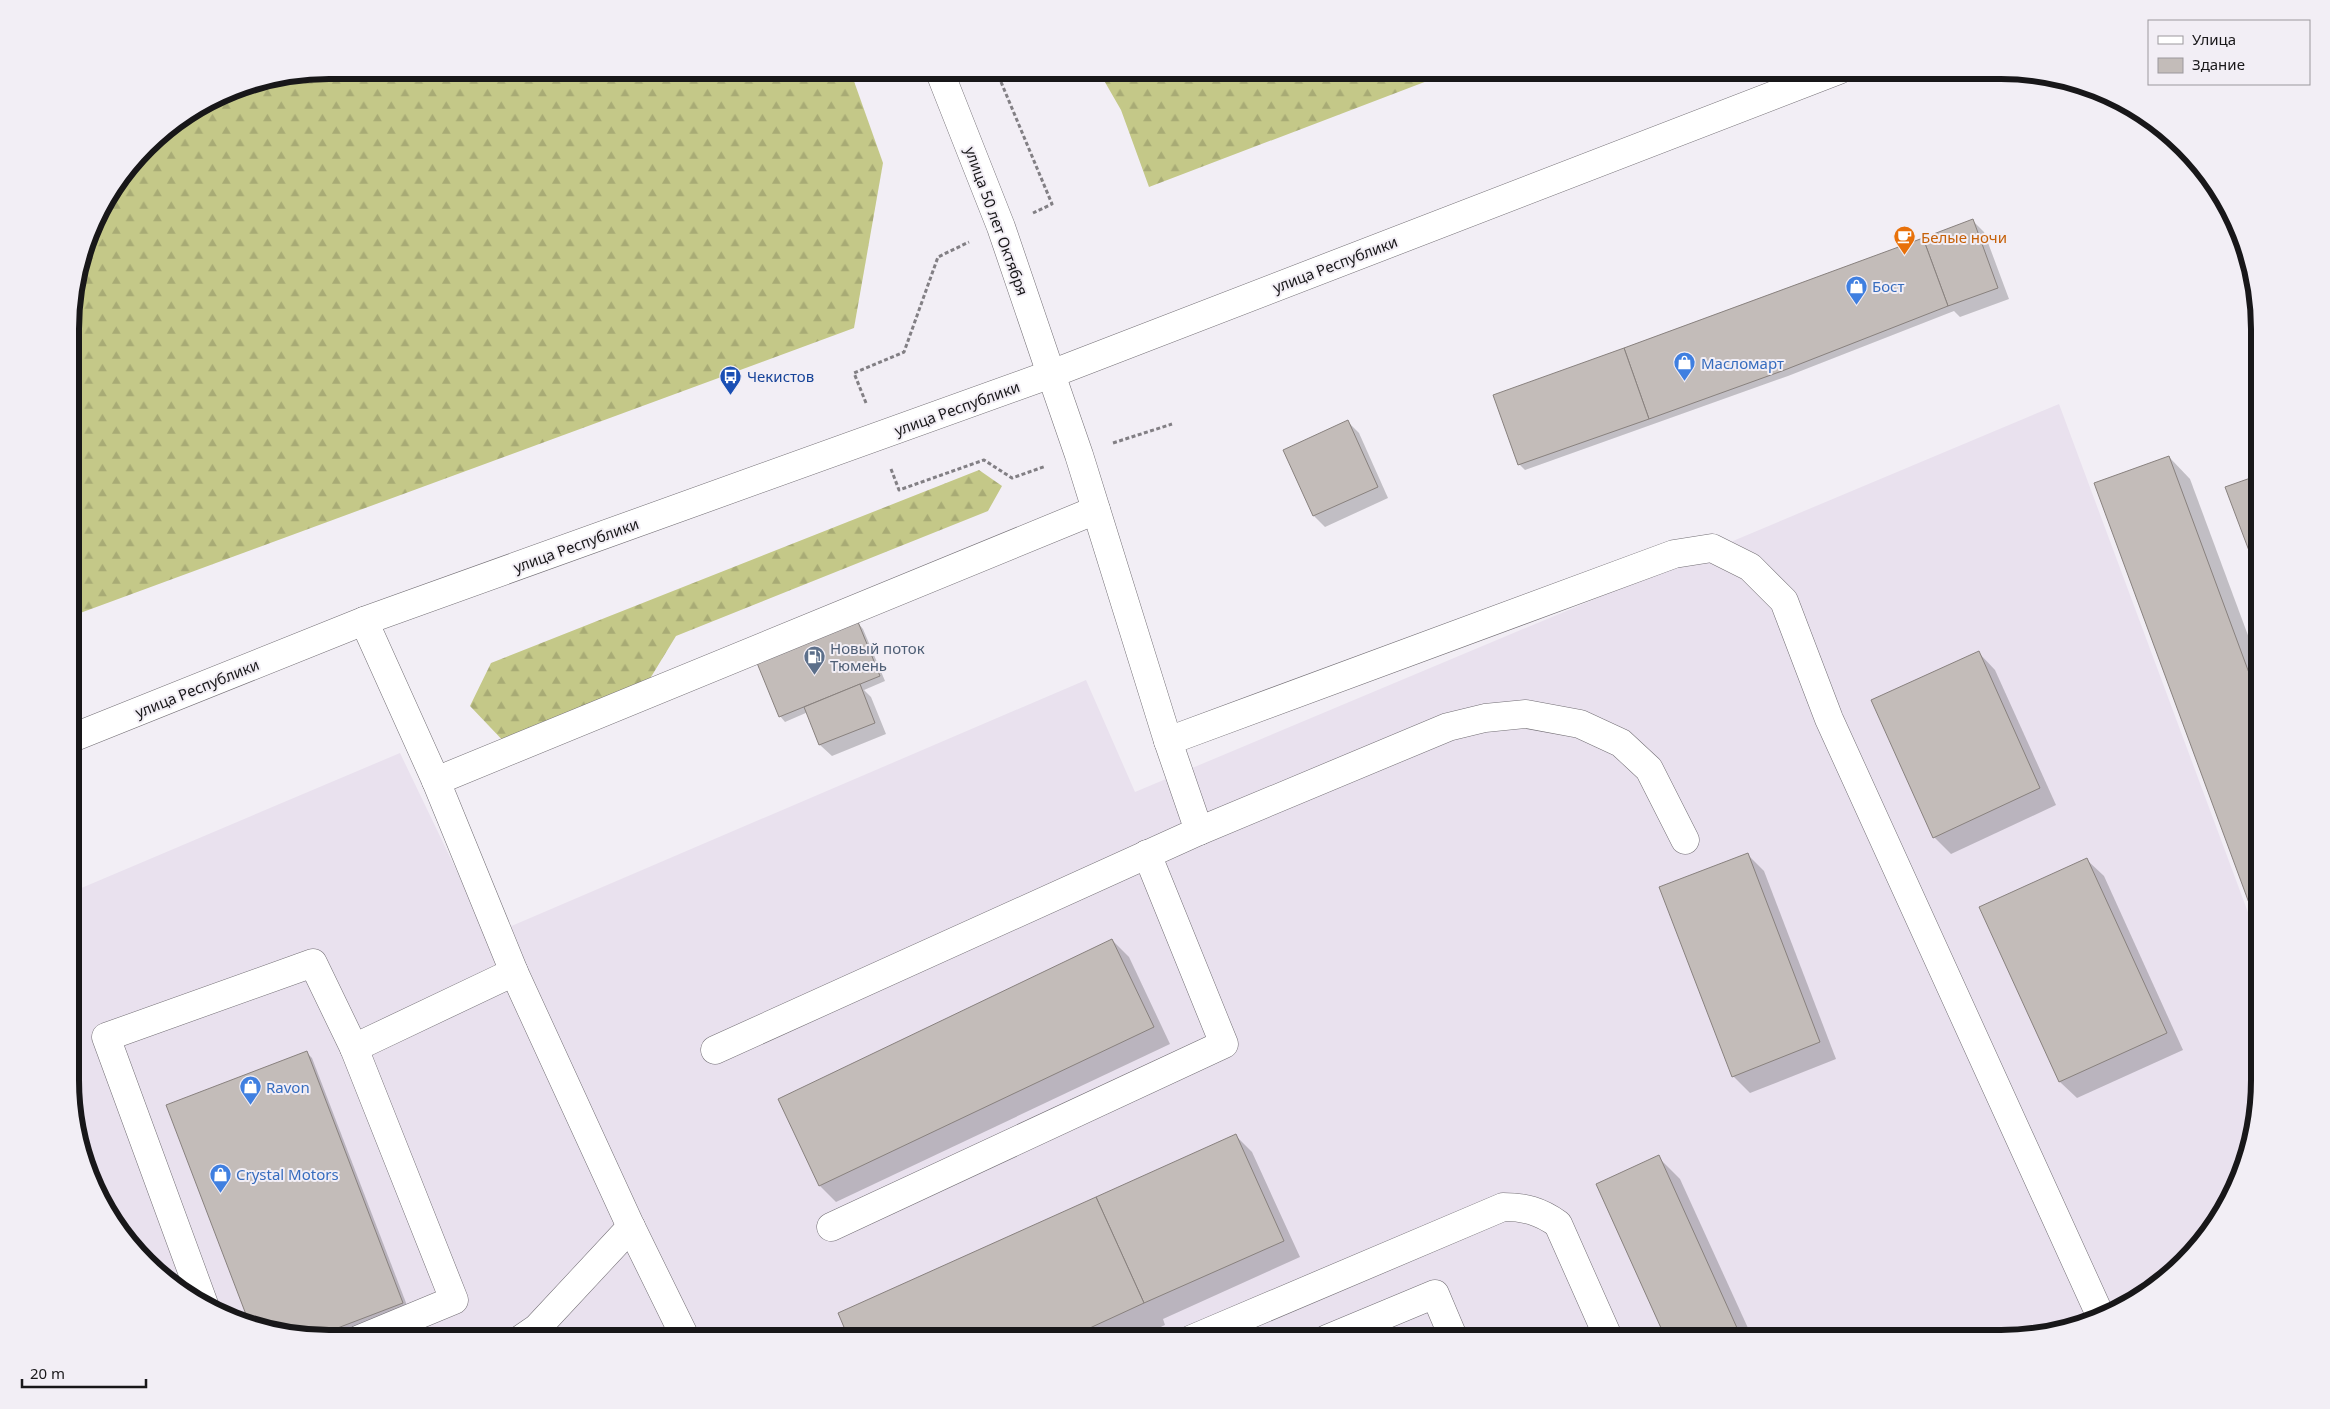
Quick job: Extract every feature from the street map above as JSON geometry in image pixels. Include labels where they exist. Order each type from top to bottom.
[{"type":"main road","name":"улица 50 лет Октября","points":[[943,79],[1001,227],[1079,455],[1168,741],[1199,831]]},
{"type":"main road","name":"улица Республики","points":[[79,735],[364,621],[1051,374],[1816,79]]},
{"type":"main road","points":[[436,781],[1096,510]]},
{"type":"main road","points":[[1168,741],[1674,554],[1712,548],[1750,567],[1784,601],[1829,719],[2098,1311]]},
{"type":"main road","points":[[364,621],[436,781],[514,972],[631,1227],[682,1330]]},
{"type":"main road","points":[[715,1050],[1199,831],[1448,727],[1485,718],[1526,714],[1580,724],[1621,743],[1649,769],[1685,840]]},
{"type":"main road","points":[[831,1227],[1224,1044],[1147,854]]},
{"type":"main road","points":[[201,1295],[106,1036],[313,963],[354,1048],[454,1300],[382,1330]]},
{"type":"main road","points":[[354,1048],[514,972]]},
{"type":"main road","points":[[1213,1330],[1503,1207],[1523,1207],[1543,1213],[1558,1224],[1606,1330]]},
{"type":"main road","points":[[534,1330],[631,1227]]},
{"type":"main road","points":[[1349,1330],[1435,1294],[1450,1330]]},
{"type":"path","points":[[1000,79],[1052,204],[938,257],[904,352],[854,374],[900,490],[984,460],[1012,478],[1172,424]]},
{"type":"shaded area","points":[[2059,404],[2251,920],[2251,1096],[2243,1145],[2232,1176],[2209,1219],[2178,1257],[2153,1279],[2126,1297],[2081,1317],[2066,1322],[2017,1330],[313,1330],[264,1322],[233,1311],[204,1297],[177,1279],[152,1257],[130,1232],[112,1205],[92,1160],[87,1145],[79,1096],[79,889],[400,753],[488,936],[1086,680],[1135,792]]},
{"type":"green space","points":[[313,79],[853,79],[883,163],[854,328],[79,613],[79,313],[87,264],[98,233],[112,204],[130,177],[152,152],[177,130],[204,112],[249,92],[264,87]]},
{"type":"green space","points":[[1103,79],[1432,79],[1149,187],[1121,110]]},
{"type":"green space","points":[[979,470],[1002,486],[988,511],[676,636],[640,695],[509,747],[470,706],[491,663]]},
{"type":"building","points":[[1973,219],[1998,288],[1948,306],[1923,238]]},
{"type":"building","points":[[1923,238],[1948,306],[1782,371],[1649,419],[1624,348]]},
{"type":"building","points":[[1624,348],[1649,419],[1518,465],[1493,395]]},
{"type":"building","points":[[1348,420],[1378,487],[1313,516],[1283,450]]},
{"type":"building","points":[[2169,456],[2251,678],[2251,908],[2094,483]]},
{"type":"building","points":[[2251,478],[2251,556],[2225,487]]},
{"type":"building","points":[[858,622],[880,676],[779,717],[757,663]]},
{"type":"building","points":[[1979,651],[2040,788],[1933,838],[1871,700]]},
{"type":"building","points":[[860,684],[875,723],[819,745],[804,707]]},
{"type":"building","points":[[1748,853],[1820,1042],[1732,1077],[1659,887]]},
{"type":"building","points":[[2087,858],[2167,1033],[2059,1082],[1979,907]]},
{"type":"building","points":[[1112,939],[1154,1027],[819,1186],[778,1099]]},
{"type":"building","points":[[307,1051],[403,1303],[332,1330],[296,1328],[264,1322],[247,1316],[166,1105]]},
{"type":"building","points":[[1236,1134],[1284,1241],[1144,1303],[1096,1197]]},
{"type":"building","points":[[1659,1155],[1738,1330],[1662,1330],[1596,1184]]},
{"type":"building","points":[[1096,1197],[1144,1303],[1086,1330],[845,1330],[838,1313]]},
{"type":"place","name":"Белые ночи","points":[[1905,256]]},
{"type":"place","name":"Бост","points":[[1856,305]]},
{"type":"place","name":"Масломарт","points":[[1685,382]]},
{"type":"place","name":"Чекистов","points":[[731,395]]},
{"type":"place","name":"Новый поток Тюмень","points":[[814,676]]},
{"type":"place","name":"Ravon","points":[[250,1106]]},
{"type":"place","name":"Crystal Motors","points":[[220,1193]]}]
